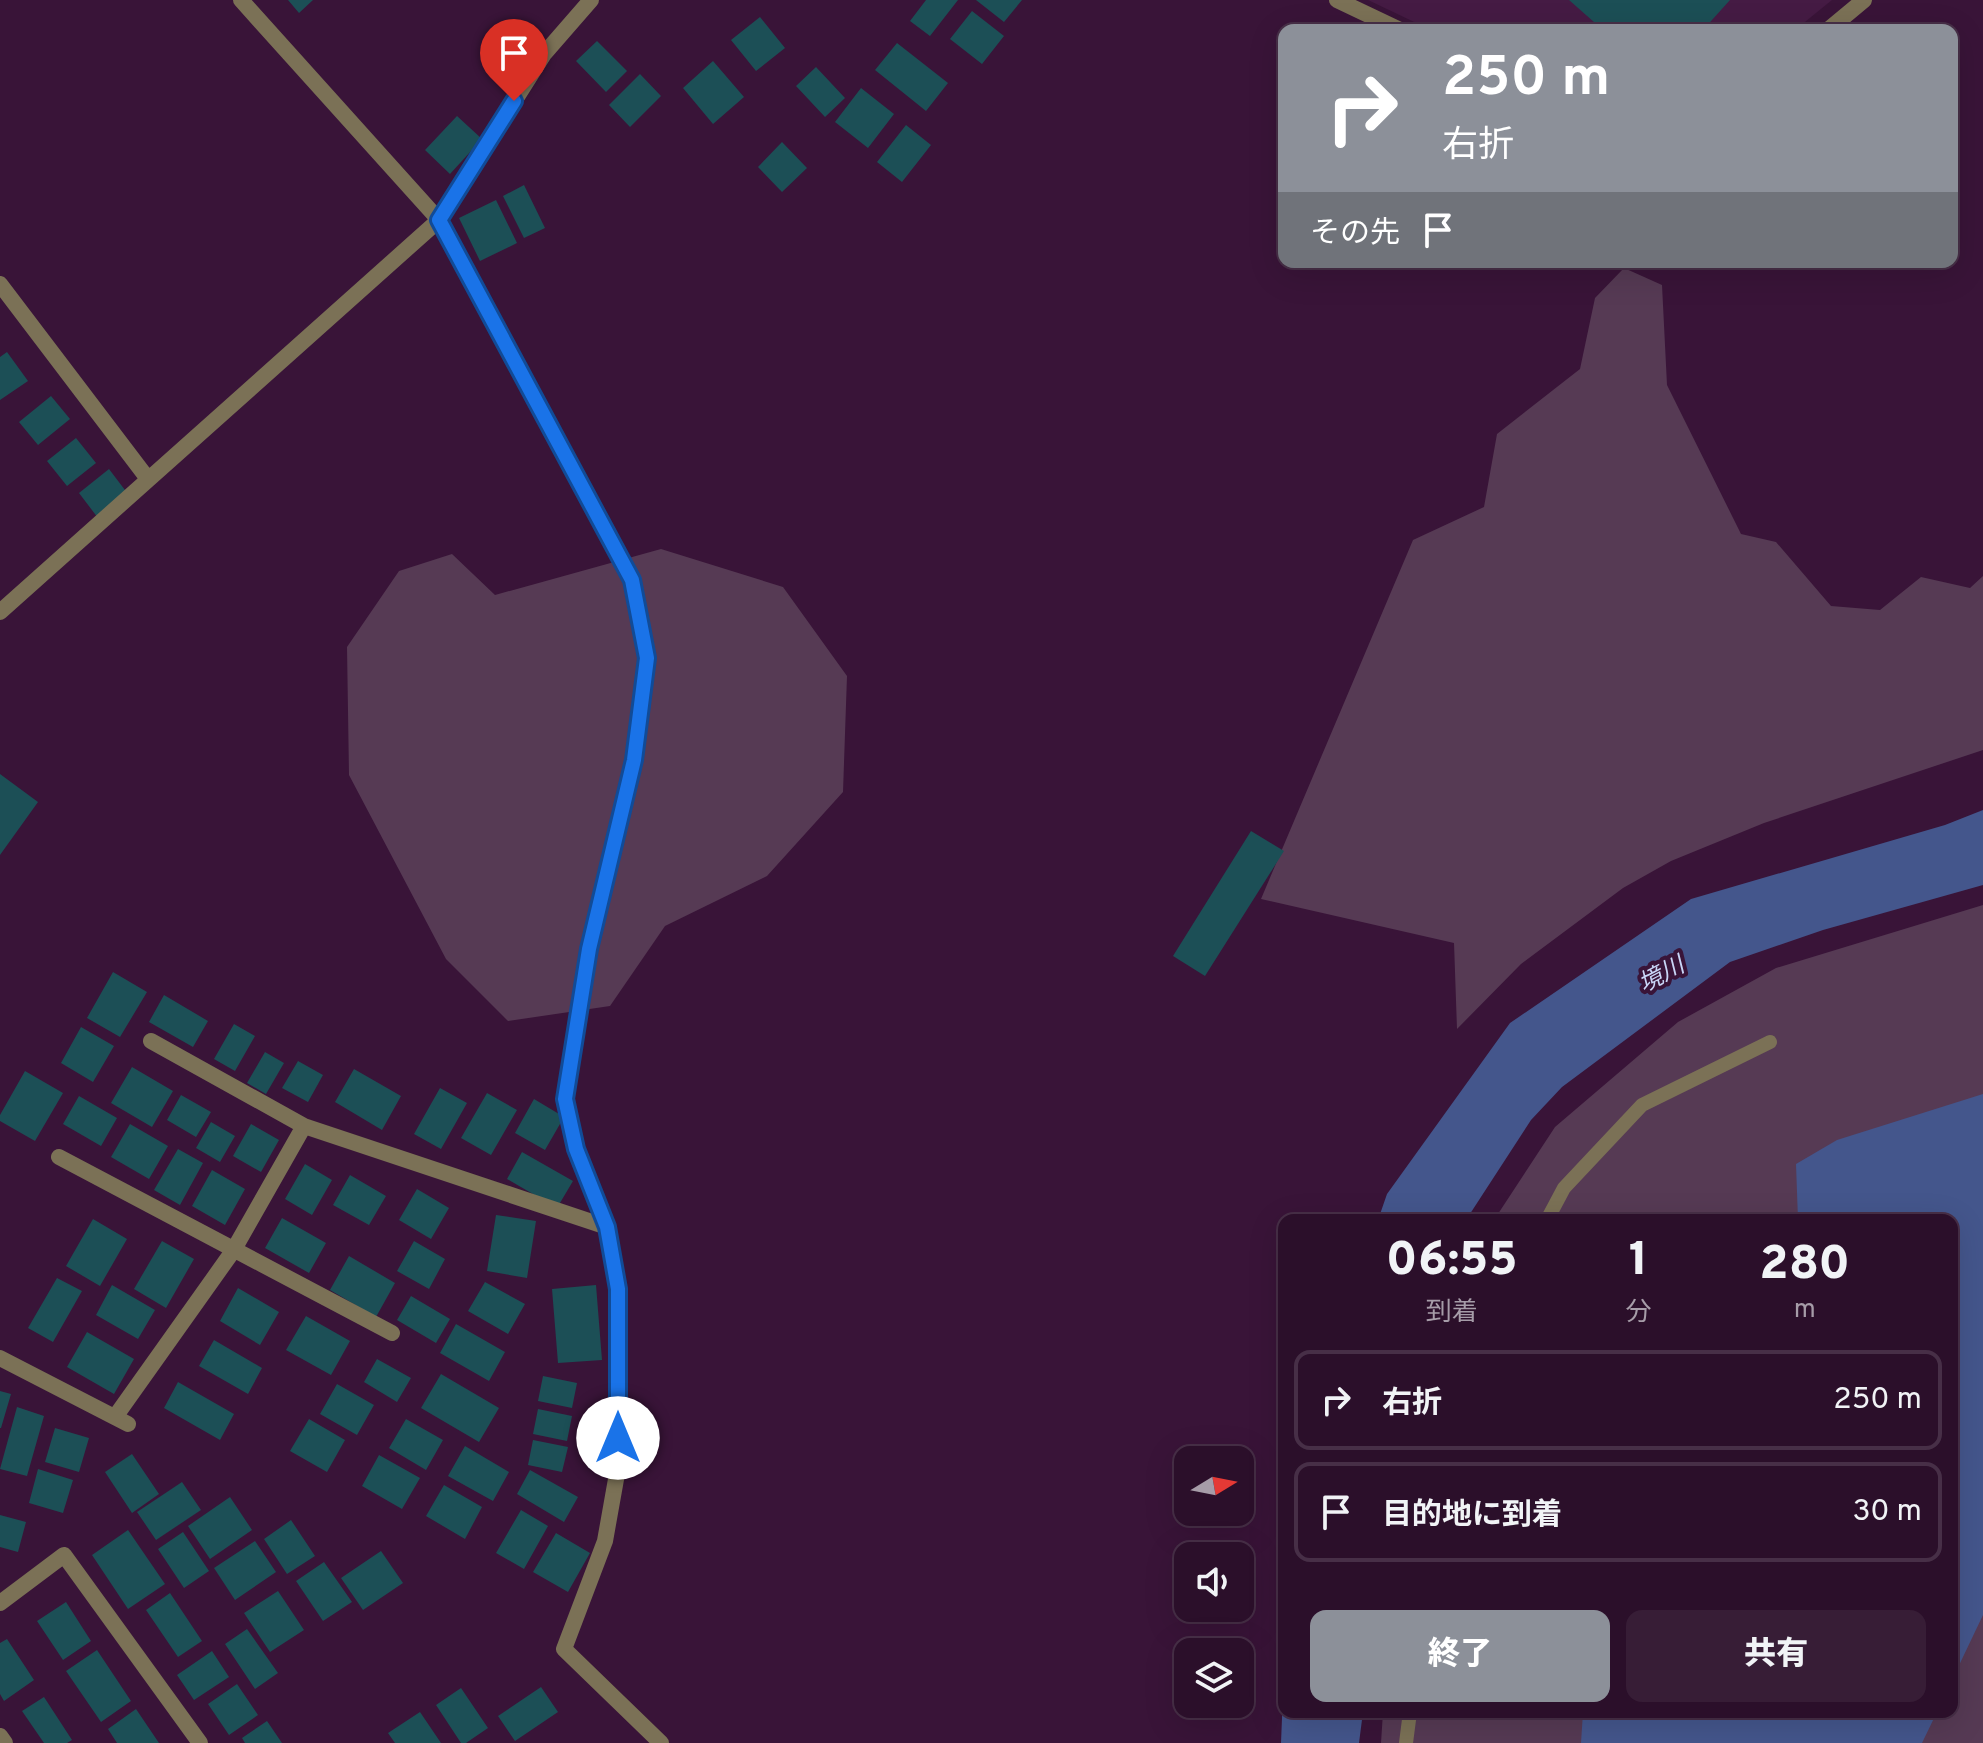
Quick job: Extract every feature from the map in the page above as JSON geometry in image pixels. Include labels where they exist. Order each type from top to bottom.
[{"type":"street","points":[[241,0],[439,220],[632,580],[647,658],[634,760],[589,949],[565,1099],[576,1149],[607,1227],[618,1289],[618,1468],[605,1541],[564,1649],[661,1743]]},
{"type":"street","points":[[0,612],[439,220],[544,54],[591,0]]},
{"type":"street","points":[[1337,0],[1387,24]]},
{"type":"street","points":[[1835,24],[1864,0]]},
{"type":"street","points":[[0,284],[148,479]]},
{"type":"street","points":[[151,1041],[304,1126],[607,1227]]},
{"type":"street","points":[[0,1358],[121,1420],[233,1251],[304,1126]]},
{"type":"street","points":[[59,1157],[392,1333]]},
{"type":"street","points":[[0,1603],[64,1555],[200,1743]]},
{"type":"street","points":[[0,1736],[5,1743]]},
{"type":"lane","points":[[1550,1214],[1564,1188],[1642,1105],[1770,1042]]},
{"type":"lane","points":[[1406,1743],[1409,1718]]},
{"type":"shaded area","points":[[1368,0],[1832,0],[1802,24],[1418,24]]},
{"type":"shaded area","points":[[1624,268],[1662,285],[1667,385],[1741,534],[1776,542],[1831,606],[1880,610],[1921,577],[1970,588],[1983,576],[1983,750],[1764,823],[1671,861],[1623,888],[1521,964],[1457,1029],[1454,943],[1261,899],[1413,540],[1484,507],[1497,434],[1580,369],[1595,298]]},
{"type":"shaded area","points":[[661,549],[783,587],[847,676],[843,792],[767,876],[665,926],[610,1006],[508,1021],[446,959],[349,775],[347,647],[399,571],[452,554],[495,595]]},
{"type":"shaded area","points":[[1983,905],[1983,1743],[1381,1743],[1383,1718],[1958,1718],[1958,1214],[1498,1214],[1555,1127],[1678,1022],[1776,968]]},
{"type":"water","name":"境川","points":[[1983,810],[1983,885],[1823,930],[1730,962],[1562,1087],[1531,1120],[1470,1214],[1380,1214],[1387,1194],[1510,1023],[1691,899],[1945,825]]},
{"type":"water","points":[[1983,1094],[1983,1615],[1958,1667],[1958,1214],[1798,1214],[1796,1164],[1837,1140]]},
{"type":"water","points":[[1282,1718],[1362,1718],[1359,1743],[1281,1743]]},
{"type":"water","points":[[1583,1718],[1934,1718],[1922,1743],[1581,1743]]},
{"type":"building","points":[[288,0],[313,0],[299,13]]},
{"type":"building","points":[[926,0],[958,0],[930,36],[910,21]]},
{"type":"building","points":[[976,0],[1022,0],[1004,22]]},
{"type":"building","points":[[1569,0],[1730,0],[1708,24],[1596,24]]},
{"type":"building","points":[[972,11],[1004,36],[982,64],[950,39]]},
{"type":"building","points":[[760,17],[785,48],[756,71],[731,40]]},
{"type":"building","points":[[597,41],[627,71],[606,92],[576,61]]},
{"type":"building","points":[[897,43],[948,83],[926,111],[875,70]]},
{"type":"building","points":[[713,61],[744,97],[713,124],[683,88]]},
{"type":"building","points":[[816,67],[845,98],[825,117],[796,86]]},
{"type":"building","points":[[640,74],[661,96],[630,127],[609,105]]},
{"type":"building","points":[[861,88],[894,114],[868,148],[835,122]]},
{"type":"building","points":[[457,116],[482,139],[450,174],[425,150]]},
{"type":"building","points":[[906,125],[931,145],[902,182],[877,162]]},
{"type":"building","points":[[782,142],[807,168],[782,192],[758,167]]},
{"type":"building","points":[[524,185],[545,228],[524,238],[503,196]]},
{"type":"building","points":[[496,200],[517,243],[480,261],[459,218]]},
{"type":"building","points":[[7,352],[28,381],[0,400],[0,357]]},
{"type":"building","points":[[51,396],[70,419],[38,445],[19,422]]},
{"type":"building","points":[[76,438],[96,463],[67,486],[47,461]]},
{"type":"building","points":[[109,469],[128,494],[98,518],[79,493]]},
{"type":"building","points":[[0,774],[38,802],[0,855]]},
{"type":"building","points":[[1251,831],[1284,851],[1205,976],[1173,956]]},
{"type":"building","points":[[113,972],[147,992],[120,1037],[87,1018]]},
{"type":"building","points":[[164,995],[208,1021],[193,1047],[149,1022]]},
{"type":"building","points":[[234,1024],[255,1036],[235,1071],[214,1059]]},
{"type":"building","points":[[81,1027],[114,1046],[93,1082],[61,1063]]},
{"type":"building","points":[[265,1052],[284,1063],[266,1094],[247,1083]]},
{"type":"building","points":[[298,1061],[323,1075],[308,1102],[282,1088]]},
{"type":"building","points":[[132,1067],[173,1091],[152,1127],[111,1103]]},
{"type":"building","points":[[354,1069],[401,1096],[382,1130],[335,1102]]},
{"type":"building","points":[[25,1071],[63,1093],[35,1141],[0,1121],[0,1115]]},
{"type":"building","points":[[440,1088],[467,1103],[441,1149],[414,1134]]},
{"type":"building","points":[[487,1093],[517,1110],[491,1155],[461,1138]]},
{"type":"building","points":[[181,1095],[211,1112],[196,1137],[167,1120]]},
{"type":"building","points":[[79,1096],[117,1118],[101,1146],[63,1124]]},
{"type":"building","points":[[534,1099],[564,1117],[545,1150],[515,1133]]},
{"type":"building","points":[[211,1122],[235,1136],[220,1162],[196,1148]]},
{"type":"building","points":[[130,1124],[168,1146],[149,1179],[111,1157]]},
{"type":"building","points":[[251,1124],[279,1140],[261,1172],[233,1156]]},
{"type":"building","points":[[178,1149],[203,1163],[180,1205],[154,1190]]},
{"type":"building","points":[[522,1152],[573,1181],[557,1208],[507,1179]]},
{"type":"building","points":[[305,1164],[332,1180],[312,1215],[285,1199]]},
{"type":"building","points":[[212,1170],[245,1189],[225,1225],[192,1206]]},
{"type":"building","points":[[350,1175],[386,1196],[369,1225],[333,1205]]},
{"type":"building","points":[[417,1189],[449,1208],[431,1239],[399,1220]]},
{"type":"building","points":[[496,1215],[536,1221],[527,1278],[487,1271]]},
{"type":"building","points":[[282,1218],[326,1243],[309,1273],[265,1248]]},
{"type":"building","points":[[93,1219],[127,1239],[100,1286],[66,1266]]},
{"type":"building","points":[[162,1241],[194,1259],[166,1308],[134,1289]]},
{"type":"building","points":[[414,1241],[445,1259],[429,1289],[397,1271]]},
{"type":"building","points":[[349,1256],[395,1283],[376,1317],[330,1290]]},
{"type":"building","points":[[57,1278],[82,1291],[53,1342],[28,1328]]},
{"type":"building","points":[[485,1282],[525,1304],[508,1334],[468,1311]]},
{"type":"building","points":[[112,1285],[155,1310],[138,1339],[96,1315]]},
{"type":"building","points":[[596,1285],[602,1360],[558,1363],[552,1289]]},
{"type":"building","points":[[238,1288],[279,1312],[260,1345],[220,1321]]},
{"type":"building","points":[[411,1296],[450,1319],[436,1343],[397,1320]]},
{"type":"building","points":[[306,1316],[350,1341],[331,1375],[286,1350]]},
{"type":"building","points":[[456,1324],[505,1352],[489,1381],[440,1353]]},
{"type":"building","points":[[87,1332],[134,1359],[114,1394],[67,1367]]},
{"type":"building","points":[[214,1340],[262,1368],[248,1394],[199,1366]]},
{"type":"building","points":[[377,1359],[411,1378],[397,1402],[364,1382]]},
{"type":"building","points":[[441,1374],[499,1408],[479,1442],[421,1408]]},
{"type":"building","points":[[543,1376],[577,1383],[572,1408],[538,1401]]},
{"type":"building","points":[[178,1382],[234,1414],[220,1440],[164,1408]]},
{"type":"building","points":[[337,1384],[374,1405],[357,1435],[320,1414]]},
{"type":"building","points":[[0,1391],[11,1394],[1,1428],[0,1428]]},
{"type":"building","points":[[17,1407],[44,1416],[27,1476],[0,1469]]},
{"type":"building","points":[[538,1409],[572,1416],[567,1441],[533,1434]]},
{"type":"building","points":[[309,1419],[345,1440],[327,1472],[290,1451]]},
{"type":"building","points":[[406,1419],[443,1440],[426,1470],[389,1448]]},
{"type":"building","points":[[55,1428],[89,1438],[79,1472],[45,1462]]},
{"type":"building","points":[[533,1440],[568,1447],[562,1472],[528,1465]]},
{"type":"building","points":[[465,1446],[509,1472],[493,1501],[448,1476]]},
{"type":"building","points":[[132,1454],[159,1494],[132,1513],[105,1472]]},
{"type":"building","points":[[379,1455],[420,1478],[402,1509],[362,1486]]},
{"type":"building","points":[[38,1469],[73,1480],[63,1513],[29,1503]]},
{"type":"building","points":[[530,1470],[578,1497],[564,1522],[517,1494]]},
{"type":"building","points":[[182,1482],[201,1510],[156,1540],[137,1512]]},
{"type":"building","points":[[444,1485],[482,1507],[465,1539],[426,1516]]},
{"type":"building","points":[[230,1497],[252,1530],[210,1559],[188,1526]]},
{"type":"building","points":[[521,1510],[548,1526],[524,1569],[496,1553]]},
{"type":"building","points":[[0,1515],[26,1522],[18,1552],[0,1547]]},
{"type":"building","points":[[291,1520],[315,1556],[287,1574],[264,1539]]},
{"type":"building","points":[[128,1530],[165,1584],[128,1609],[92,1555]]},
{"type":"building","points":[[183,1532],[209,1571],[184,1588],[158,1549]]},
{"type":"building","points":[[556,1533],[590,1553],[568,1592],[533,1572]]},
{"type":"building","points":[[255,1541],[276,1572],[235,1600],[214,1568]]},
{"type":"building","points":[[381,1551],[403,1583],[363,1610],[341,1578]]},
{"type":"building","points":[[324,1562],[352,1602],[323,1621],[296,1581]]},
{"type":"building","points":[[278,1591],[304,1630],[270,1652],[244,1613]]},
{"type":"building","points":[[170,1593],[202,1641],[178,1657],[146,1610]]},
{"type":"building","points":[[66,1602],[91,1641],[63,1660],[37,1621]]},
{"type":"building","points":[[247,1629],[278,1673],[255,1689],[225,1644]]},
{"type":"building","points":[[7,1639],[34,1680],[4,1701],[0,1694],[0,1643]]},
{"type":"building","points":[[97,1650],[131,1701],[101,1722],[66,1671]]},
{"type":"building","points":[[212,1651],[229,1677],[194,1700],[177,1675]]},
{"type":"building","points":[[237,1684],[258,1715],[229,1735],[208,1704]]},
{"type":"building","points":[[541,1687],[558,1712],[515,1741],[498,1716]]},
{"type":"building","points":[[461,1688],[488,1728],[466,1743],[461,1743],[436,1705]]},
{"type":"building","points":[[44,1697],[72,1740],[67,1743],[44,1743],[22,1711]]},
{"type":"building","points":[[136,1709],[159,1743],[117,1743],[108,1729]]},
{"type":"building","points":[[420,1712],[441,1743],[395,1743],[388,1733]]},
{"type":"building","points":[[267,1721],[282,1743],[245,1743],[242,1738]]},
{"type":"route","points":[[514,101],[439,220],[632,580],[647,658],[634,760],[589,949],[565,1099],[576,1149],[607,1227],[618,1289],[618,1438]]}]
